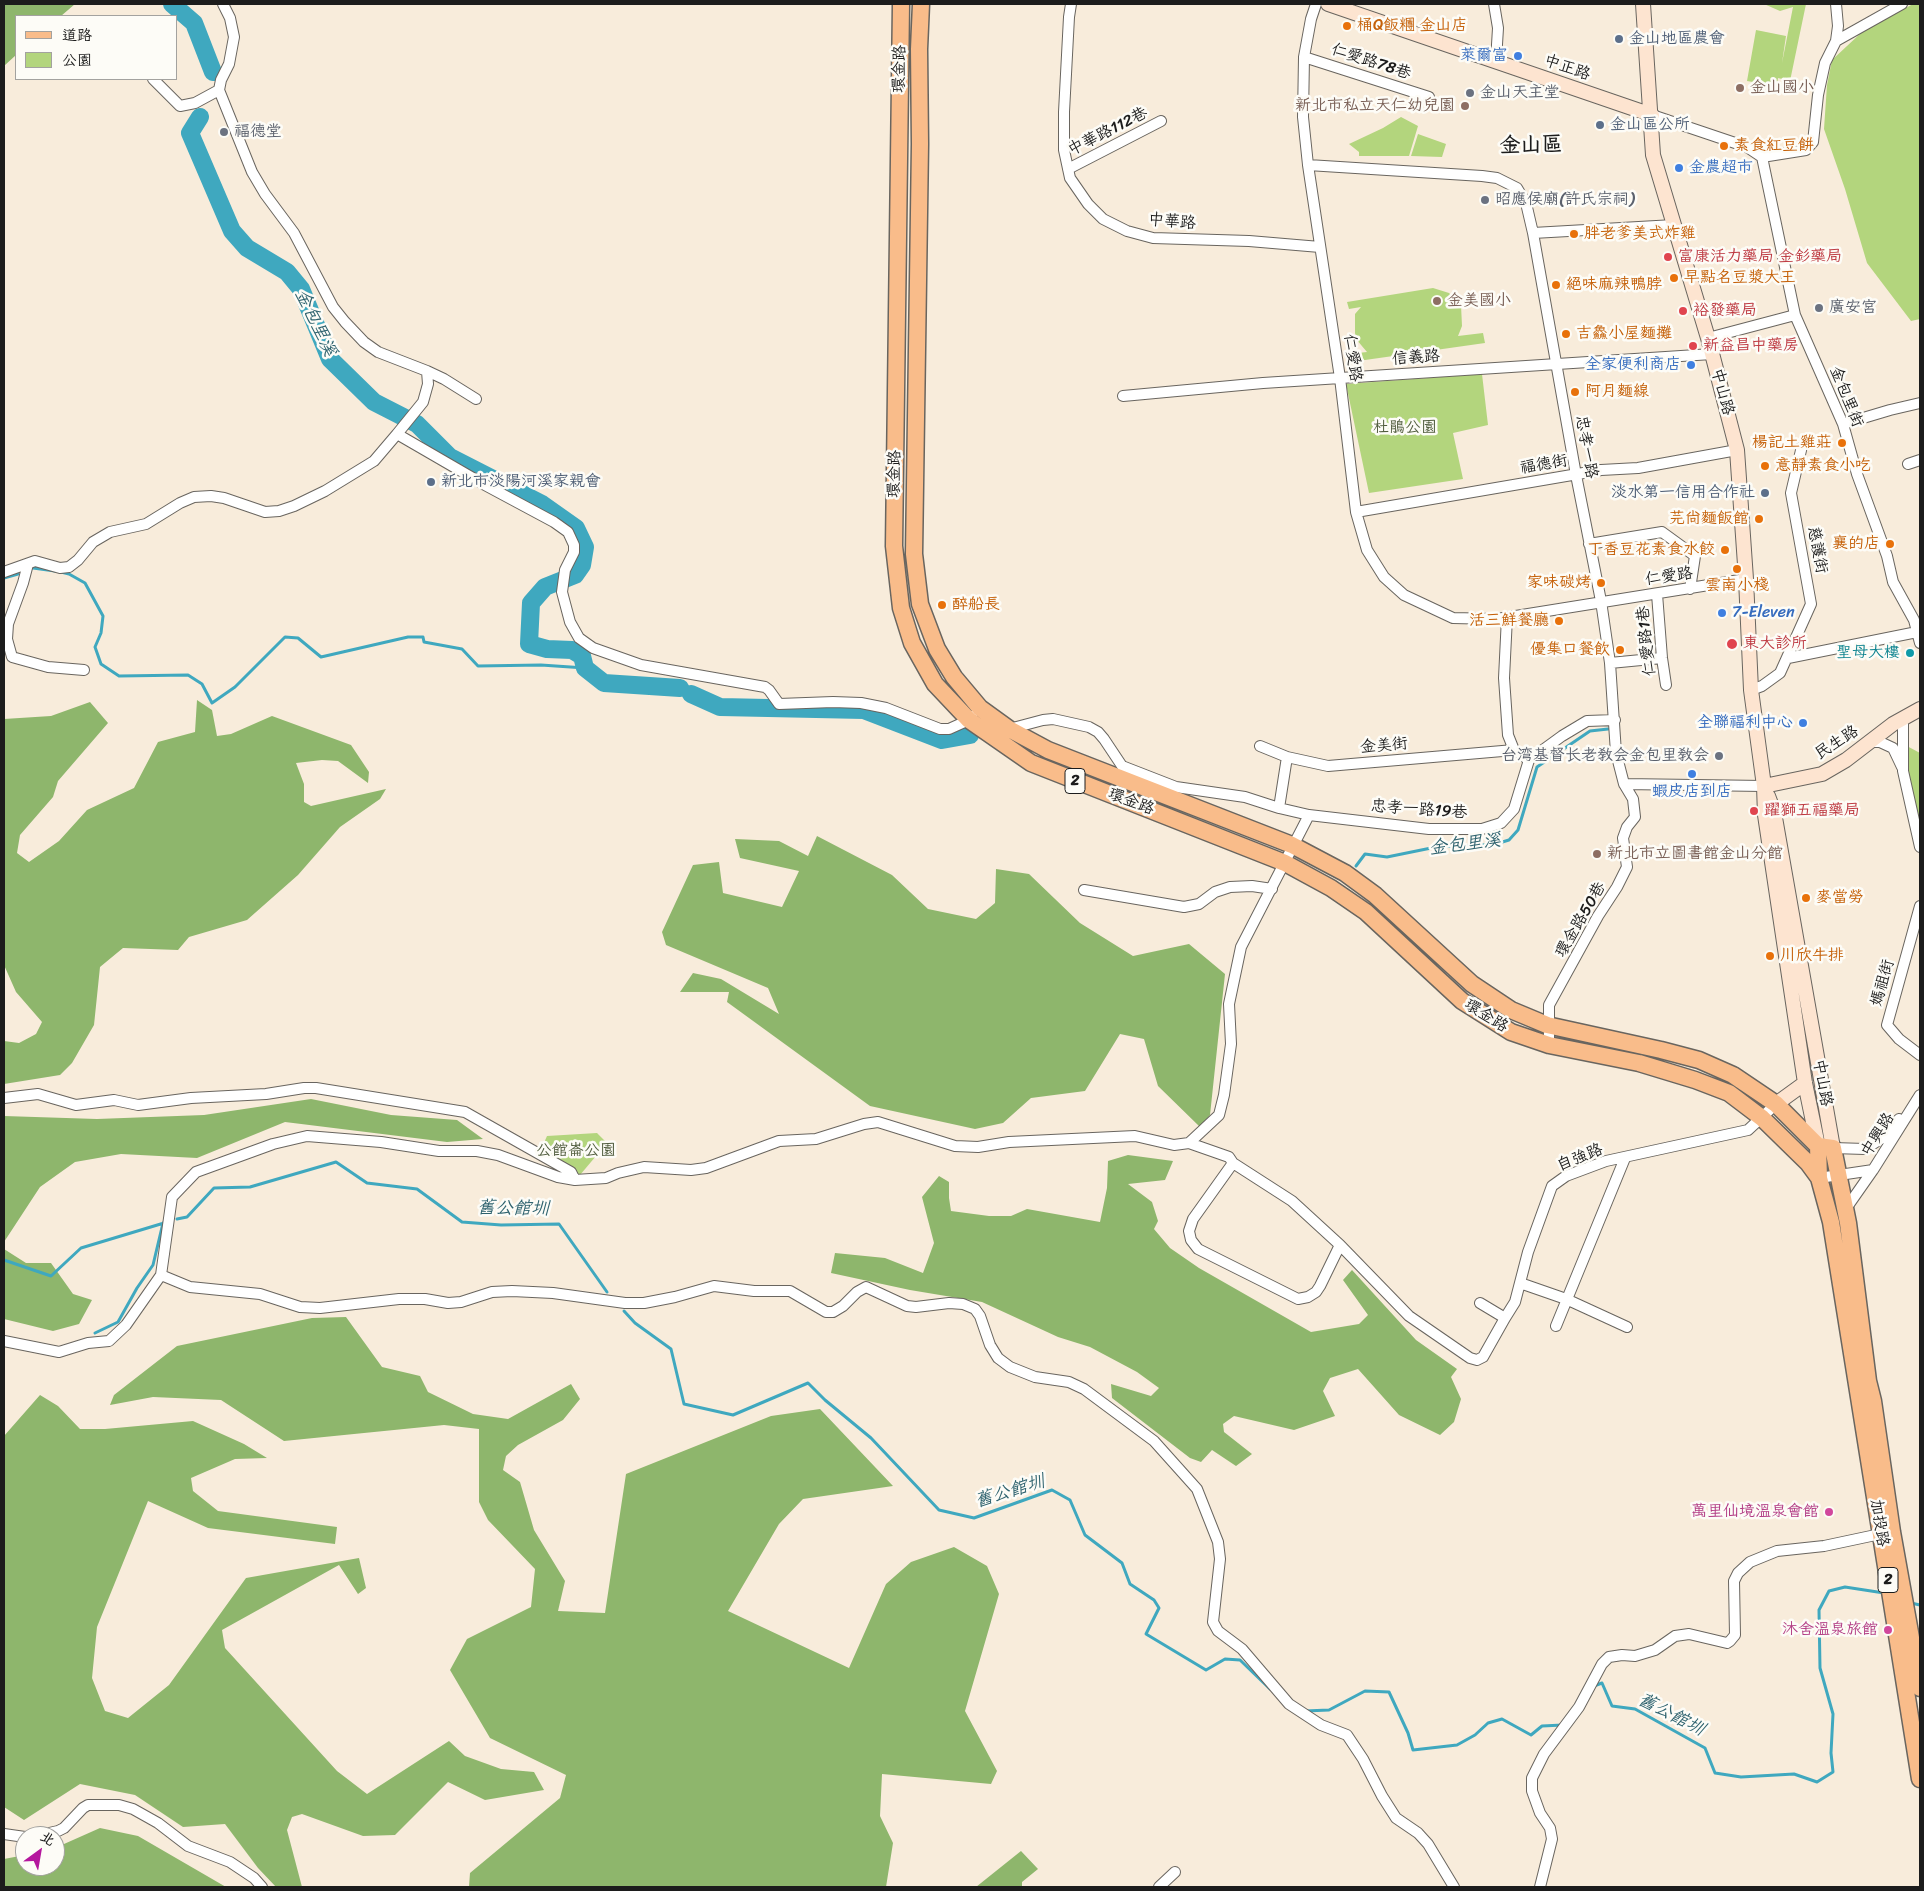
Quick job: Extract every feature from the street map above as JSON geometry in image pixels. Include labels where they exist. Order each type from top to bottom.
[{"type":"main road","name":"環金路","points":[[901,4],[894,546],[901,608],[912,643],[935,684],[969,720],[1030,763],[1285,863],[1331,888],[1366,912],[1462,1001],[1511,1032],[1548,1045],[1639,1063],[1695,1080],[1729,1093],[1762,1118],[1808,1163],[1819,1178]]},
{"type":"main road","name":"環金路","points":[[921,4],[914,554],[920,604],[937,650],[954,677],[980,708],[1009,729],[1048,750],[1292,845],[1345,873],[1375,895],[1472,984],[1511,1010],[1549,1026],[1661,1050],[1699,1060],[1733,1074],[1776,1104],[1825,1147]]},
{"type":"main road","name":"中山路","points":[[1825,1147],[1838,1175],[1845,1210],[1862,1381]]},
{"type":"main road","points":[[1819,1178],[1825,1147]]},
{"type":"main road","name":"2","points":[[1819,1178],[1831,1222],[1862,1381]]},
{"type":"main road","name":"加投路","points":[[1862,1381],[1915,1691],[1920,1779]]},
{"type":"street","points":[[223,4],[230,18],[234,37],[229,64],[221,80],[219,90],[252,172],[265,194],[294,233],[333,307],[364,342],[378,352],[444,379],[476,399]]},
{"type":"street","name":"中華路","points":[[1072,4],[1069,17],[1064,150],[1070,178],[1088,204],[1103,218],[1127,231],[1153,238],[1249,241],[1320,247]]},
{"type":"street","name":"仁愛路","points":[[1316,4],[1311,19],[1304,57],[1303,117],[1308,164],[1340,378],[1356,512],[1367,550],[1384,576],[1404,595],[1453,618],[1497,619],[1746,579]]},
{"type":"street","name":"中正路","points":[[1328,4],[1747,147],[1762,157]]},
{"type":"street","points":[[1494,4],[1498,28],[1496,61]]},
{"type":"street","name":"中山路","points":[[1643,4],[1654,155],[1708,338],[1737,450],[1751,690],[1764,786],[1765,815],[1805,1083],[1825,1147]]},
{"type":"street","points":[[1762,157],[1806,150],[1813,142],[1818,95],[1825,63],[1836,41],[1838,26],[1836,4]]},
{"type":"street","points":[[1836,41],[1902,4]]},
{"type":"street","name":"仁愛路78巷","points":[[1304,57],[1429,97]]},
{"type":"street","points":[[155,80],[180,106],[195,103],[219,90]]},
{"type":"street","name":"中華路112巷","points":[[1068,168],[1161,121]]},
{"type":"street","name":"金包里街","points":[[1762,157],[1795,315],[1843,424],[1857,474],[1888,556],[1893,582],[1914,620],[1920,643]]},
{"type":"street","name":"忠孝一路","points":[[1308,164],[1497,178],[1517,188],[1526,203],[1601,601],[1610,663],[1616,753],[1624,784]]},
{"type":"street","points":[[1533,233],[1674,225]]},
{"type":"street","points":[[1708,338],[1795,315]]},
{"type":"street","name":"信義路","points":[[1123,396],[1263,383],[1712,354]]},
{"type":"street","points":[[4,572],[35,561],[60,568],[69,566],[78,560],[93,542],[110,532],[146,524],[180,503],[194,498],[211,496],[264,512],[279,511],[294,506],[325,491],[374,461],[424,402],[428,384],[427,371]]},
{"type":"street","points":[[1843,424],[1920,403]]},
{"type":"street","points":[[397,434],[554,522],[568,532],[574,545],[574,552],[564,576],[563,587],[570,622],[579,638],[593,648],[641,665],[765,686],[779,704],[861,703],[886,708],[940,729],[949,729],[969,720],[980,708]]},
{"type":"street","name":"慈護街","points":[[1751,690],[1762,686],[1780,674],[1811,604],[1791,494],[1802,446]]},
{"type":"street","name":"福德街","points":[[1356,512],[1601,470],[1638,468],[1737,450]]},
{"type":"street","points":[[1908,464],[1920,460]]},
{"type":"street","points":[[1589,544],[1662,532],[1695,556],[1690,589]]},
{"type":"street","points":[[28,564],[8,624],[7,639],[12,657],[48,667],[84,670]]},
{"type":"street","name":"仁愛路1巷","points":[[1657,594],[1666,685]]},
{"type":"street","points":[[1507,617],[1504,678],[1508,735],[1514,750],[1529,760],[1562,736],[1588,721],[1615,720]]},
{"type":"street","points":[[1788,658],[1916,632]]},
{"type":"street","points":[[1610,663],[1662,658]]},
{"type":"street","name":"民生路","points":[[1764,786],[1822,774],[1846,760],[1903,718],[1920,709]]},
{"type":"street","points":[[1903,718],[1903,770]]},
{"type":"street","name":"忠孝一路19巷","points":[[1009,729],[1053,719],[1089,727],[1104,738],[1122,766],[1176,787],[1238,796],[1309,815],[1429,828],[1482,829],[1501,823],[1514,809],[1529,760]]},
{"type":"street","points":[[1871,742],[1880,742],[1893,748],[1903,770],[1920,847]]},
{"type":"street","name":"金美街","points":[[1260,746],[1287,757],[1328,766],[1514,750]]},
{"type":"street","points":[[1279,808],[1287,757]]},
{"type":"street","points":[[1624,784],[1764,786]]},
{"type":"street","name":"環金路50巷","points":[[1548,1045],[1550,1005],[1627,867],[1623,838],[1626,827],[1635,817],[1633,799],[1624,784]]},
{"type":"street","name":"中山路","points":[[1764,786],[1774,812],[1825,1147]]},
{"type":"street","points":[[1188,1143],[1219,1115],[1224,1095],[1231,1044],[1229,1004],[1242,947],[1285,863],[1292,845],[1309,815]]},
{"type":"street","points":[[1084,890],[1184,907],[1199,904],[1216,892],[1230,887],[1252,886],[1272,888]]},
{"type":"street","name":"媽祖街","points":[[1920,906],[1887,1025],[1899,1038],[1920,1055]]},
{"type":"street","points":[[1776,1104],[1805,1083]]},
{"type":"street","points":[[4,1098],[38,1094],[76,1105],[114,1100],[138,1105],[191,1098],[266,1094],[316,1088],[465,1112],[571,1172],[575,1180]]},
{"type":"street","name":"中興路","points":[[1825,1147],[1865,1149],[1884,1137],[1920,1094]]},
{"type":"street","name":"中興路","points":[[1819,1178],[1873,1170],[1920,1094]]},
{"type":"street","name":"自強路","points":[[1340,1245],[1409,1316],[1470,1358],[1477,1360],[1482,1357],[1515,1302],[1528,1252],[1552,1186],[1566,1176],[1606,1161],[1748,1130],[1776,1104]]},
{"type":"street","points":[[4,1341],[59,1352],[88,1344],[109,1341],[126,1325],[161,1274],[172,1197],[196,1172],[272,1144],[306,1136],[381,1142],[439,1151],[477,1150],[498,1155],[558,1177],[575,1180],[606,1178],[644,1167],[691,1170],[706,1168],[779,1141],[816,1139],[864,1124],[878,1122],[955,1146],[978,1147],[1009,1142],[1135,1136],[1174,1145],[1188,1143],[1229,1158],[1233,1164],[1292,1201],[1340,1245],[1316,1292],[1308,1297],[1298,1299],[1198,1249],[1190,1240],[1189,1231],[1193,1219],[1233,1164]]},
{"type":"street","points":[[1556,1326],[1625,1158]]},
{"type":"street","points":[[1845,1210],[1873,1170]]},
{"type":"street","points":[[161,1274],[190,1287],[260,1294],[300,1307],[320,1308],[400,1299],[425,1299],[448,1303],[461,1302],[492,1292],[512,1290],[553,1293],[625,1303],[644,1303],[714,1286],[754,1291],[790,1291],[826,1312],[833,1312],[843,1306],[857,1292],[866,1287],[907,1306],[916,1307],[949,1303],[964,1304],[975,1310],[980,1316],[990,1345],[998,1358],[1010,1367],[1035,1377],[1069,1382],[1084,1390],[1154,1441],[1197,1489],[1218,1542],[1220,1560],[1213,1614],[1213,1622],[1218,1631],[1242,1649],[1289,1704],[1321,1725],[1347,1734],[1396,1818],[1418,1833],[1428,1844],[1454,1887]]},
{"type":"street","points":[[1520,1283],[1566,1299],[1627,1327]]},
{"type":"street","points":[[1480,1303],[1505,1318]]},
{"type":"street","points":[[1540,1887],[1552,1839],[1550,1828],[1540,1813],[1532,1791],[1532,1778],[1544,1754],[1579,1707],[1602,1664],[1610,1657],[1622,1655],[1636,1656],[1655,1650],[1675,1636],[1689,1634],[1727,1643],[1735,1635],[1734,1582],[1738,1573],[1750,1562],[1776,1551],[1824,1546],[1887,1533]]},
{"type":"street","points":[[65,1827],[88,1805],[119,1805],[133,1808],[158,1823],[188,1846],[230,1862],[254,1878],[262,1887]]},
{"type":"street","points":[[1159,1887],[1175,1872]]},
{"type":"green space","points":[[4,4],[75,4],[62,15],[15,15],[15,56],[4,66]]},
{"type":"green space","points":[[1764,4],[1806,4],[1790,81],[1778,78],[1777,86],[1747,81],[1756,30],[1786,36],[1782,63],[1793,7],[1780,11]]},
{"type":"green space","points":[[1913,4],[1920,4],[1920,319],[1911,321],[1867,263],[1845,189],[1824,129],[1827,85],[1832,60],[1862,32]]},
{"type":"green space","points":[[1401,117],[1418,126],[1409,156],[1359,156],[1359,152],[1349,144],[1383,128]]},
{"type":"green space","points":[[1418,134],[1446,144],[1442,157],[1411,156]]},
{"type":"green space","points":[[1433,288],[1449,293],[1461,305],[1462,326],[1458,336],[1483,333],[1485,343],[1358,361],[1358,353],[1367,352],[1356,339],[1355,333],[1355,314],[1361,307],[1349,309],[1347,302]]},
{"type":"green space","name":"杜鵑公園","points":[[1482,374],[1488,425],[1453,433],[1463,479],[1369,493],[1346,384]]},
{"type":"green space","points":[[197,700],[212,710],[217,736],[231,734],[272,716],[351,745],[369,772],[368,783],[338,761],[322,760],[296,763],[304,784],[304,802],[311,806],[386,789],[380,799],[340,827],[298,875],[247,920],[189,937],[178,950],[123,948],[100,967],[94,1025],[72,1063],[60,1075],[4,1084],[4,1041],[19,1043],[36,1034],[42,1022],[16,992],[4,965],[4,719],[51,716],[90,702],[108,723],[58,781],[53,797],[20,835],[17,853],[29,862],[59,841],[87,810],[134,788],[158,742],[195,732]]},
{"type":"green space","points":[[1905,745],[1920,753],[1920,825],[1905,760]]},
{"type":"green space","points":[[817,836],[892,875],[928,909],[976,919],[995,903],[996,869],[1029,874],[1080,923],[1133,956],[1189,944],[1225,974],[1210,1115],[1200,1127],[1158,1086],[1144,1039],[1120,1034],[1085,1091],[1031,1098],[1003,1123],[975,1129],[870,1106],[727,1002],[729,992],[680,992],[693,973],[721,979],[779,1014],[768,988],[666,945],[662,932],[693,865],[719,862],[723,893],[782,907],[799,871],[740,858],[735,839],[779,841],[808,856]]},
{"type":"green space","points":[[311,1099],[391,1115],[457,1120],[483,1139],[447,1142],[285,1122],[197,1158],[121,1154],[75,1162],[40,1187],[4,1242],[4,1116],[97,1119],[204,1115]]},
{"type":"green space","name":"公館崙公園","points":[[597,1133],[607,1143],[580,1175],[540,1152],[547,1136]]},
{"type":"green space","points":[[1128,1155],[1173,1161],[1165,1180],[1128,1184],[1152,1202],[1158,1221],[1154,1229],[1170,1248],[1199,1268],[1311,1332],[1359,1324],[1368,1315],[1343,1280],[1352,1270],[1416,1340],[1457,1369],[1451,1377],[1461,1399],[1454,1422],[1440,1435],[1399,1415],[1358,1369],[1330,1378],[1323,1391],[1335,1416],[1294,1430],[1234,1416],[1223,1424],[1224,1432],[1252,1454],[1236,1466],[1212,1450],[1201,1462],[1190,1458],[1112,1398],[1111,1384],[1151,1396],[1159,1388],[1137,1372],[1090,1347],[1058,1337],[982,1302],[910,1290],[831,1273],[835,1253],[885,1258],[923,1273],[934,1243],[922,1197],[939,1176],[949,1182],[951,1211],[989,1216],[1011,1216],[1027,1209],[1100,1222],[1107,1188],[1108,1161]]},
{"type":"green space","points":[[4,1249],[26,1263],[51,1263],[73,1294],[92,1300],[79,1324],[53,1331],[4,1319]]},
{"type":"green space","points":[[346,1317],[382,1367],[420,1376],[428,1392],[473,1414],[508,1419],[571,1384],[580,1399],[563,1420],[518,1445],[506,1456],[503,1470],[520,1482],[534,1530],[565,1581],[558,1611],[605,1613],[626,1474],[771,1416],[820,1409],[893,1486],[803,1499],[779,1524],[728,1611],[849,1668],[886,1584],[911,1562],[954,1547],[987,1566],[999,1594],[965,1711],[997,1771],[991,1784],[882,1774],[880,1816],[893,1843],[886,1887],[469,1887],[470,1873],[560,1798],[566,1775],[490,1738],[450,1670],[467,1639],[531,1607],[535,1569],[488,1520],[479,1502],[479,1429],[444,1425],[284,1441],[221,1400],[153,1397],[110,1405],[114,1395],[177,1346],[312,1318]]},
{"type":"green space","points":[[40,1395],[58,1406],[80,1429],[105,1429],[193,1421],[244,1444],[267,1458],[235,1459],[191,1478],[193,1491],[218,1511],[337,1527],[335,1544],[208,1528],[148,1501],[97,1627],[92,1678],[105,1711],[128,1718],[169,1685],[246,1578],[359,1558],[366,1588],[358,1594],[339,1565],[222,1630],[225,1648],[337,1771],[367,1794],[449,1741],[465,1756],[501,1769],[534,1772],[544,1790],[485,1800],[448,1782],[395,1835],[363,1836],[302,1814],[292,1817],[287,1830],[302,1887],[276,1887],[258,1868],[225,1824],[183,1827],[135,1795],[80,1784],[24,1820],[4,1807],[4,1436]]},
{"type":"green space","points":[[100,1828],[138,1836],[226,1887],[4,1887],[4,1859],[15,1857],[15,1876],[65,1876],[65,1844]]},
{"type":"green space","points":[[1021,1851],[1038,1869],[1022,1882],[1022,1887],[976,1887]]},
{"type":"waterway","name":"金包里溪","points":[[172,4],[194,23],[213,72]]},
{"type":"waterway","name":"金包里溪","points":[[200,117],[190,133],[232,231],[247,248],[287,272],[301,289],[330,359],[374,402],[417,424],[450,457],[542,504],[576,528],[585,547],[582,565],[575,575],[545,587],[531,603],[529,644],[547,649],[572,650],[582,656],[585,668],[604,683],[680,688]]},
{"type":"waterway","points":[[33,568],[55,571]]},
{"type":"waterway","points":[[61,572],[69,574],[85,583],[103,616],[101,633],[95,647],[101,664],[119,676],[188,675],[202,684],[212,703],[235,687],[285,637],[298,638],[321,657],[408,637],[423,637],[424,642],[462,649],[478,666],[541,665],[585,668]]},
{"type":"waterway","points":[[4,578],[18,574]]},
{"type":"waterway","points":[[691,694],[720,707],[864,710],[942,740],[970,735]]},
{"type":"waterway","name":"金包里溪","points":[[1356,866],[1365,854],[1387,857],[1441,846],[1475,846],[1509,840],[1518,830],[1537,767],[1590,731],[1608,729]]},
{"type":"waterway","name":"舊公館圳","points":[[177,1219],[187,1217],[214,1188],[250,1187],[336,1162],[367,1183],[417,1189],[462,1222],[501,1225],[559,1224],[607,1292]]},
{"type":"waterway","points":[[95,1333],[118,1322],[137,1288],[153,1265],[163,1223]]},
{"type":"waterway","name":"舊公館圳","points":[[4,1260],[51,1276],[81,1248],[164,1223]]},
{"type":"waterway","name":"舊公館圳","points":[[624,1311],[635,1323],[671,1349],[684,1404],[733,1415],[808,1383],[825,1400],[871,1438],[939,1510],[974,1518],[1052,1490],[1070,1500],[1085,1535],[1122,1563],[1130,1584],[1154,1600],[1159,1608],[1146,1634],[1206,1670],[1225,1659],[1240,1660],[1270,1689]]},
{"type":"waterway","name":"舊公館圳","points":[[1594,1686],[1602,1683],[1612,1706],[1635,1709],[1705,1748],[1715,1773],[1741,1777],[1794,1774],[1817,1782],[1833,1772],[1831,1753],[1833,1714],[1820,1668],[1819,1610],[1829,1591],[1845,1587],[1884,1593]]},
{"type":"waterway","name":"舊公館圳","points":[[1911,1603],[1920,1605]]},
{"type":"waterway","name":"舊公館圳","points":[[1305,1711],[1329,1710],[1365,1691],[1389,1692],[1408,1733],[1413,1750],[1457,1745],[1475,1735],[1488,1723],[1502,1719],[1531,1735],[1542,1726],[1563,1725]]},
{"type":"place","name":"桶Q飯糰 金山店","points":[[1347,26]]},
{"type":"place","name":"金山地區農會","points":[[1619,39]]},
{"type":"place","name":"萊爾富","points":[[1518,56]]},
{"type":"place","name":"金山國小","points":[[1740,88]]},
{"type":"place","name":"金山天主堂","points":[[1470,93]]},
{"type":"place","name":"新北市私立天仁幼兒園","points":[[1465,106]]},
{"type":"place","name":"金山區公所","points":[[1600,125]]},
{"type":"place","name":"福德堂","points":[[224,132]]},
{"type":"place","name":"素食紅豆餅","points":[[1724,146]]},
{"type":"place","name":"金農超市","points":[[1679,168]]},
{"type":"place","name":"昭應侯廟(許氏宗祠)","points":[[1485,200]]},
{"type":"place","name":"胖老爹美式炸雞","points":[[1574,234]]},
{"type":"place","name":"富康活力藥局 金釤藥局","points":[[1668,257]]},
{"type":"place","name":"早點名豆漿大王","points":[[1674,278]]},
{"type":"place","name":"絕味麻辣鴨脖","points":[[1556,285]]},
{"type":"place","name":"金美國小","points":[[1437,301]]},
{"type":"place","name":"廣安宮","points":[[1819,308]]},
{"type":"place","name":"裕發藥局","points":[[1683,311]]},
{"type":"place","name":"吉鱻小屋麵攤","points":[[1566,334]]},
{"type":"place","name":"新益昌中藥房","points":[[1693,346]]},
{"type":"place","name":"全家便利商店","points":[[1691,365]]},
{"type":"place","name":"阿月麵線","points":[[1575,392]]},
{"type":"place","name":"楊記土雞莊","points":[[1842,443]]},
{"type":"place","name":"意靜素食小吃","points":[[1765,466]]},
{"type":"place","name":"新北市淡陽河溪家親會","points":[[431,482]]},
{"type":"place","name":"淡水第一信用合作社","points":[[1765,493]]},
{"type":"place","name":"芫尚麵飯館","points":[[1759,519]]},
{"type":"place","name":"襄的店","points":[[1890,544]]},
{"type":"place","name":"丁香豆花素食水餃","points":[[1725,550]]},
{"type":"place","name":"雲南小棧","points":[[1737,569]]},
{"type":"place","name":"家味碳烤","points":[[1601,583]]},
{"type":"place","name":"醉船長","points":[[942,605]]},
{"type":"place","name":"7-Eleven","points":[[1722,613]]},
{"type":"place","name":"活三鮮餐廳","points":[[1559,621]]},
{"type":"place","name":"東大診所","points":[[1732,644]]},
{"type":"place","name":"優集口餐飲","points":[[1620,650]]},
{"type":"place","name":"聖母大樓","points":[[1910,653]]},
{"type":"place","name":"全聯福利中心","points":[[1803,723]]},
{"type":"place","name":"台湾基督长老教会金包里教会","points":[[1719,756]]},
{"type":"place","name":"蝦皮店到店","points":[[1692,774]]},
{"type":"place","name":"躍獅五福藥局","points":[[1754,811]]},
{"type":"place","name":"新北市立圖書館金山分館","points":[[1597,854]]},
{"type":"place","name":"麥當勞","points":[[1806,898]]},
{"type":"place","name":"川欣牛排","points":[[1770,956]]},
{"type":"place","name":"萬里仙境溫泉會館","points":[[1829,1512]]},
{"type":"place","name":"沐舍溫泉旅館","points":[[1888,1630]]},
{"type":"district","name":"金山區","points":[[1531,146]]}]
